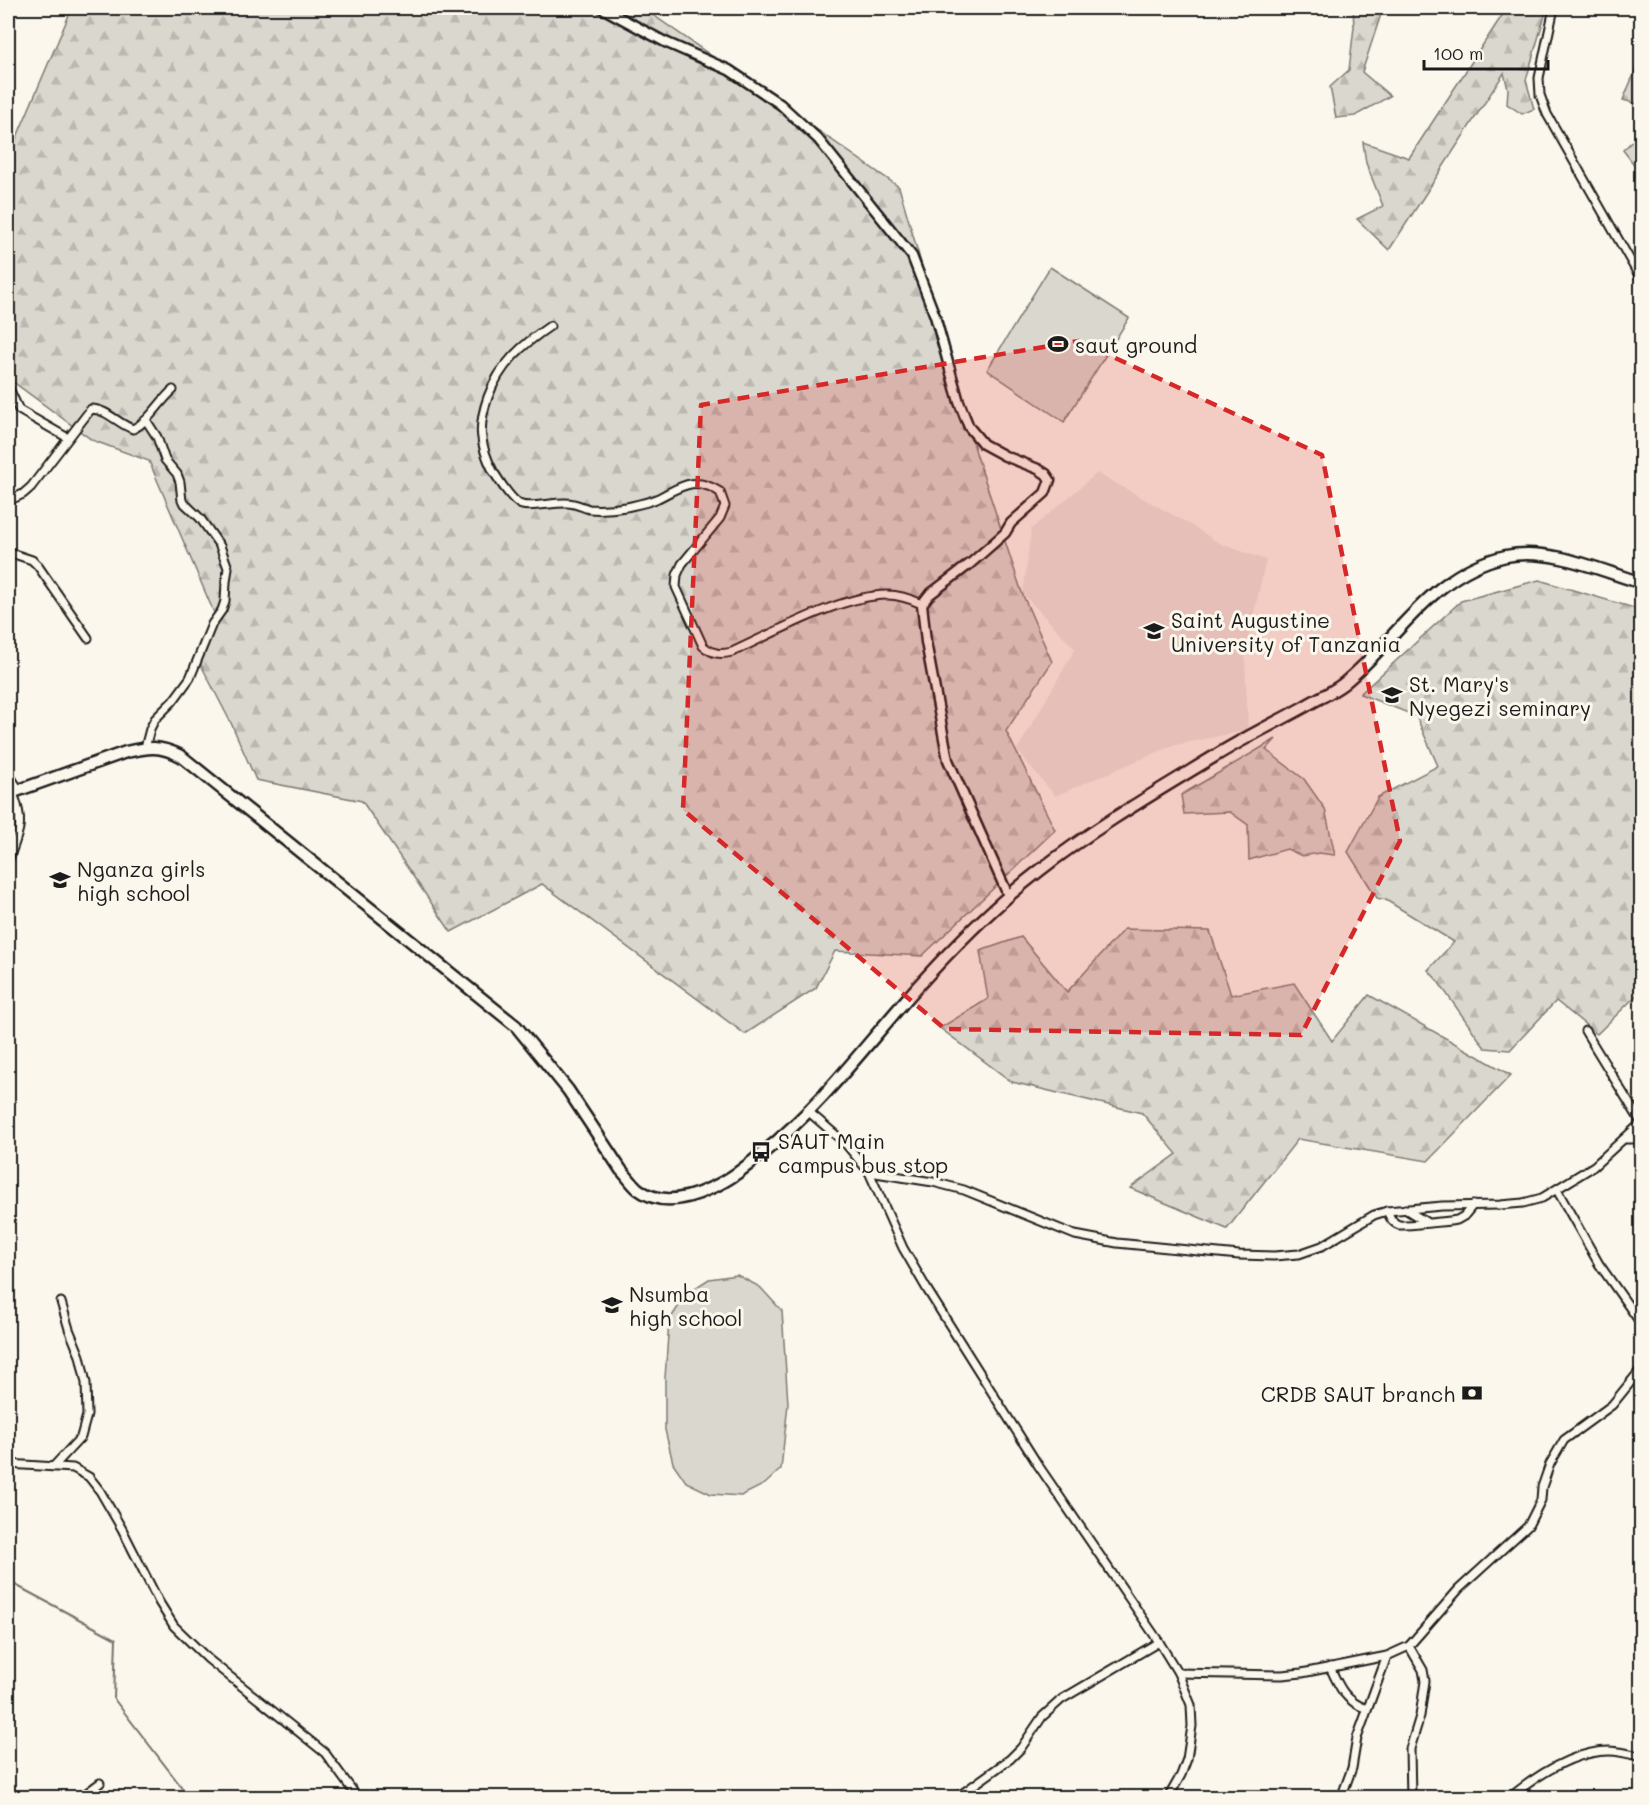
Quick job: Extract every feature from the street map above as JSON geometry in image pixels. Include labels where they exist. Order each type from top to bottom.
[{"type":"main road","points":[[13,792],[126,752],[145,748],[167,749],[181,756],[516,1026],[568,1090],[621,1170],[638,1189],[662,1199],[675,1200],[713,1188],[750,1164],[810,1112],[920,984],[1008,895],[1079,842],[1217,755],[1333,691],[1353,674],[1420,604],[1450,580],[1479,564],[1506,556],[1539,554],[1574,562],[1641,583]]},
{"type":"street","points":[[602,8],[665,42],[729,70],[780,104],[818,139],[912,256],[935,316],[959,402],[969,427],[983,444],[1005,456],[1038,469],[1050,480],[1045,493],[1011,523],[1005,533],[929,595],[922,604],[926,642],[948,760],[1008,895]]},
{"type":"street","points":[[1554,8],[1539,78],[1540,94],[1547,114],[1641,281]]},
{"type":"street","points":[[550,326],[518,349],[505,363],[493,385],[481,422],[484,453],[495,474],[514,501],[521,506],[570,503],[589,508],[627,507],[655,499],[690,483],[705,484],[720,492],[725,506],[720,518],[682,564],[677,575],[676,587],[703,646],[711,653],[722,655],[732,652],[829,608],[865,596],[888,594],[905,597],[922,604]]},
{"type":"street","points":[[8,386],[19,410],[68,438]]},
{"type":"street","points":[[8,501],[31,488],[92,409],[99,409],[124,426],[133,429],[146,420],[173,390]]},
{"type":"street","points":[[145,748],[155,719],[173,701],[190,678],[212,624],[222,610],[228,568],[220,546],[200,518],[182,501],[177,474],[165,460],[157,437],[146,420]]},
{"type":"street","points":[[8,552],[32,560],[38,566],[88,638]]},
{"type":"street","points":[[8,773],[21,820],[8,861]]},
{"type":"street","points":[[869,1172],[933,1182],[964,1190],[1075,1235],[1117,1244],[1239,1255],[1299,1254],[1322,1246],[1374,1215],[1387,1211],[1524,1203],[1542,1198],[1594,1166],[1641,1124],[1586,1031]]},
{"type":"street","points":[[810,1112],[845,1143],[869,1172],[903,1248],[923,1282],[1033,1457],[1178,1673],[1191,1705],[1192,1726],[1187,1760],[1168,1797]]},
{"type":"street","points":[[1624,1139],[1641,1139]]},
{"type":"street","points":[[1557,1190],[1599,1264],[1641,1325]]},
{"type":"street","points":[[1387,1211],[1390,1219],[1400,1225],[1449,1222],[1464,1216],[1473,1205]]},
{"type":"street","points":[[1405,1209],[1426,1222]]},
{"type":"street","points":[[54,1466],[81,1437],[87,1415],[86,1383],[80,1356],[61,1302]]},
{"type":"street","points":[[1178,1673],[1282,1676],[1387,1656],[1409,1646],[1460,1589],[1528,1526],[1541,1500],[1545,1476],[1560,1445],[1573,1431],[1599,1416],[1612,1405],[1641,1368]]},
{"type":"street","points":[[8,1464],[54,1466],[82,1471],[100,1491],[174,1626],[208,1659],[325,1753],[358,1797]]},
{"type":"street","points":[[956,1797],[1010,1759],[1021,1748],[1042,1718],[1062,1699],[1159,1642]]},
{"type":"street","points":[[1409,1646],[1423,1670],[1425,1682],[1420,1716],[1410,1749],[1411,1797]]},
{"type":"street","points":[[1341,1797],[1349,1778],[1357,1738],[1387,1656]]},
{"type":"street","points":[[1330,1667],[1344,1695],[1357,1706],[1367,1709]]},
{"type":"street","points":[[1509,1797],[1549,1771],[1580,1756],[1611,1751],[1641,1757]]},
{"type":"street","points":[[80,1797],[100,1783]]},
{"type":"highlighted area","points":[[1079,341],[1322,455],[1400,841],[1301,1035],[945,1029],[683,810],[701,405]]},
{"type":"shaded area","name":"Saint Augustine University of Tanzania","points":[[1097,473],[1219,543],[1266,560],[1245,653],[1248,730],[1172,746],[1055,796],[1017,750],[1075,649],[1023,594],[1031,529]]},
{"type":"green space","points":[[72,8],[643,8],[899,187],[977,456],[1022,593],[1052,662],[1006,731],[1055,830],[922,956],[835,951],[816,988],[745,1034],[542,884],[451,932],[362,801],[256,780],[232,725],[199,661],[215,615],[149,461],[92,440],[8,378],[8,158]]},
{"type":"green space","points":[[1353,8],[1383,8],[1362,72],[1390,96],[1355,116],[1336,118],[1330,87],[1349,70],[1354,27]]},
{"type":"green space","points":[[1502,8],[1547,8],[1526,80],[1534,109],[1522,114],[1507,104],[1508,89],[1504,73],[1389,250],[1357,219],[1383,206],[1366,163],[1363,142],[1409,158],[1503,14]]},
{"type":"green space","points":[[1642,57],[1641,105],[1623,100]]},
{"type":"green space","points":[[1641,133],[1641,164],[1636,167],[1623,150]]},
{"type":"green space","name":"saut ground","points":[[1050,267],[1129,318],[1064,422],[987,370]]},
{"type":"green space","points":[[1539,580],[1641,610],[1641,991],[1597,1034],[1556,1001],[1510,1050],[1485,1048],[1428,970],[1454,942],[1386,900],[1377,898],[1348,852],[1378,797],[1438,766],[1416,716],[1360,694],[1461,601]]},
{"type":"green space","points":[[1276,739],[1266,750],[1304,779],[1325,809],[1335,855],[1319,853],[1302,856],[1287,849],[1249,860],[1248,825],[1230,812],[1184,814],[1181,795]]},
{"type":"green space","points":[[1124,929],[1210,931],[1231,995],[1294,983],[1332,1041],[1369,995],[1511,1075],[1428,1161],[1298,1139],[1227,1229],[1130,1188],[1177,1154],[1142,1113],[1012,1082],[940,1028],[988,999],[980,951],[1021,937],[1067,992]]},
{"type":"green space","points":[[737,1275],[760,1287],[782,1311],[788,1404],[781,1469],[765,1484],[741,1496],[711,1494],[686,1482],[673,1463],[665,1430],[665,1378],[669,1321],[687,1293],[709,1279]]},
{"type":"waterway","points":[[8,1581],[116,1639],[114,1699],[190,1798]]},
{"type":"place","name":"saut ground","points":[[1058,344]]},
{"type":"place","name":"Saint Augustine University of Tanzania","points":[[1154,631]]},
{"type":"place","name":"St. Mary's Nyegezi seminary","points":[[1392,695]]},
{"type":"place","name":"Nganza girls high school","points":[[60,880]]},
{"type":"place","name":"SAUT Main campus bus stop","points":[[761,1152]]},
{"type":"place","name":"Nsumba high school","points":[[612,1305]]},
{"type":"place","name":"CRDB SAUT branch","points":[[1472,1393]]}]
